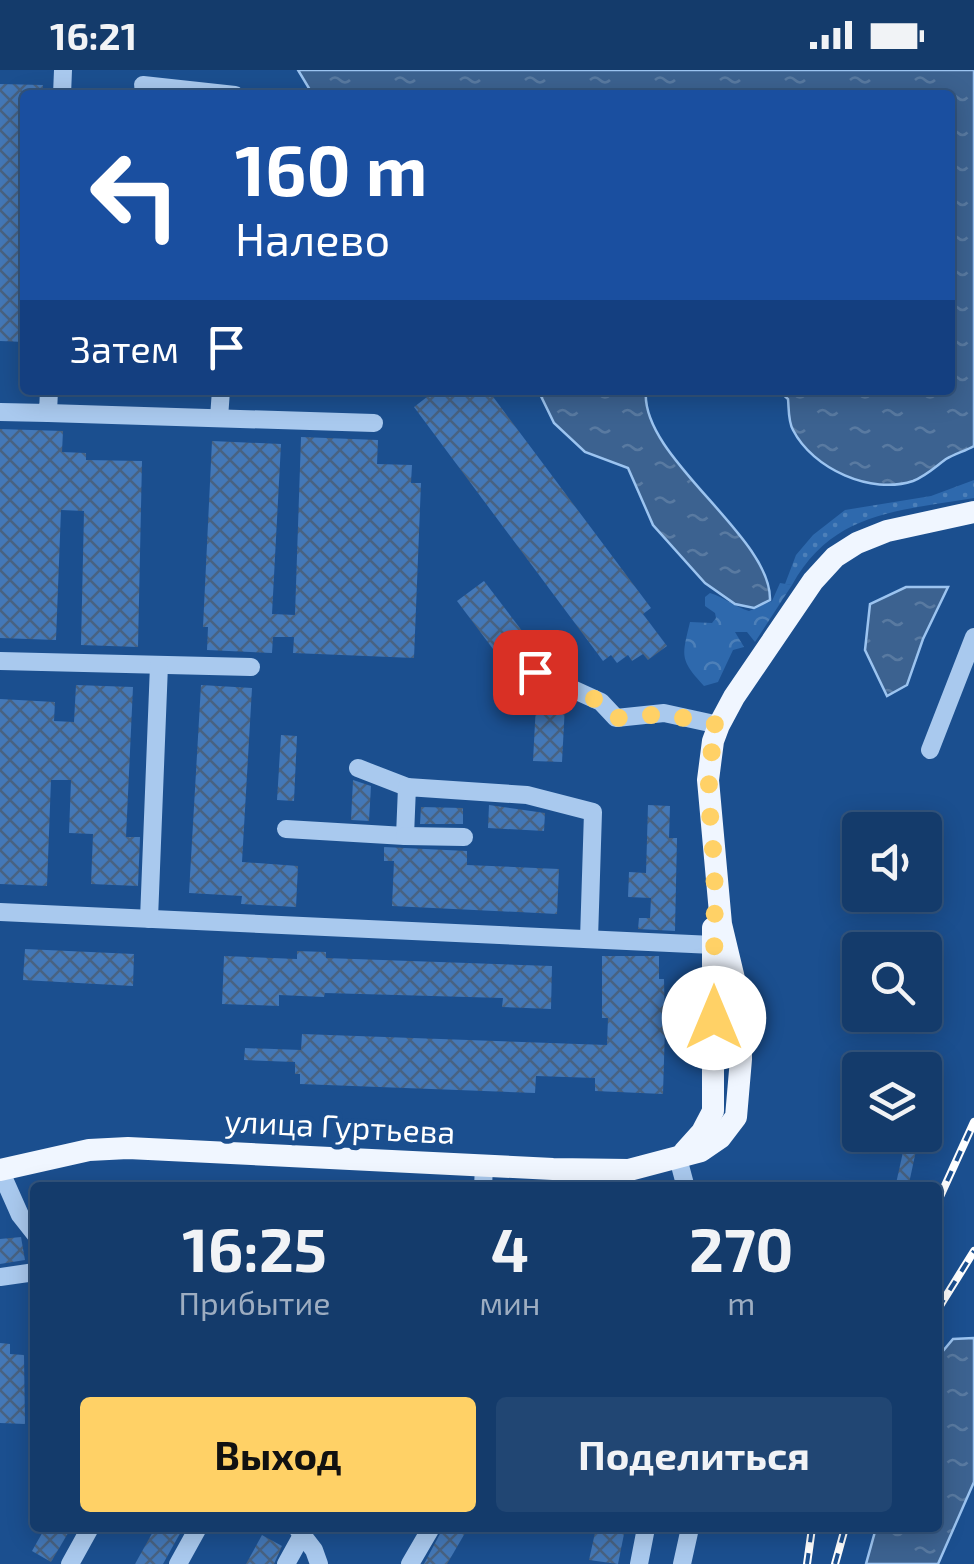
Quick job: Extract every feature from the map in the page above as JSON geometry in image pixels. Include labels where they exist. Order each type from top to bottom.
[{"type":"main road","points":[[678,1158],[702,1132],[713,1111],[714,866],[708,780],[713,741],[725,711],[814,581],[835,557],[887,531],[974,512]]},
{"type":"main road","name":"улица Гуртьева","points":[[0,1170],[88,1150],[128,1148],[484,1176],[629,1170],[701,1150],[720,1138],[736,1117],[742,1059],[741,1008],[721,924],[714,866]]},
{"type":"street","points":[[142,85],[188,90]]},
{"type":"street","points":[[48,413],[49,395]]},
{"type":"street","points":[[219,418],[221,395]]},
{"type":"street","points":[[0,412],[374,423]]},
{"type":"street","points":[[930,750],[974,637]]},
{"type":"street","points":[[0,662],[252,666]]},
{"type":"street","points":[[150,919],[159,665]]},
{"type":"street","points":[[535,672],[601,702],[616,718],[664,714],[719,725]]},
{"type":"street","points":[[358,768],[406,787],[526,794],[593,812],[589,940]]},
{"type":"street","points":[[405,836],[406,787]]},
{"type":"street","points":[[286,829],[464,837]]},
{"type":"street","points":[[0,912],[713,945]]},
{"type":"street","points":[[678,1158],[684,1182]]},
{"type":"street","points":[[0,1170],[20,1215],[30,1228]]},
{"type":"street","points":[[0,1277],[30,1273]]},
{"type":"street","points":[[70,1564],[88,1532]]},
{"type":"street","points":[[178,1564],[196,1532]]},
{"type":"street","points":[[286,1564],[301,1532]]},
{"type":"street","points":[[303,1532],[319,1564]]},
{"type":"street","points":[[410,1564],[429,1532]]},
{"type":"street","points":[[639,1564],[645,1532]]},
{"type":"street","points":[[682,1564],[689,1532]]},
{"type":"green space","points":[[974,480],[974,498],[894,512],[848,528],[827,542],[792,585],[785,584],[796,555],[813,535],[845,510],[931,496]]},
{"type":"green space","points":[[780,583],[792,585],[755,642],[747,632],[735,632],[744,647],[733,650],[718,682],[704,686],[686,663],[684,650],[690,622],[712,623],[716,618],[705,606],[705,597],[710,593],[749,611],[772,601]]},
{"type":"water","points":[[298,70],[974,70],[974,446],[913,481],[862,481],[829,467],[802,444],[791,426],[788,399],[784,395],[955,395],[955,90],[310,90]]},
{"type":"water","points":[[540,395],[647,395],[649,416],[663,442],[750,550],[765,575],[770,600],[754,608],[735,604],[705,583],[653,525],[628,468],[585,452],[554,423]]},
{"type":"water","points":[[906,587],[948,587],[907,685],[887,696],[865,650],[870,604]]},
{"type":"water","points":[[974,1338],[974,1482],[938,1564],[866,1564],[875,1532],[942,1532],[942,1352],[953,1339]]},
{"type":"building","points":[[0,84],[43,85],[42,90],[20,90],[20,342],[0,341]]},
{"type":"building","points":[[430,395],[492,395],[651,608],[643,614],[667,646],[648,660],[643,654],[632,661],[628,655],[617,663],[611,655],[603,661],[414,407]]},
{"type":"building","points":[[0,429],[63,431],[62,452],[86,453],[86,460],[142,461],[138,647],[81,645],[84,511],[61,510],[56,640],[0,638]]},
{"type":"building","points":[[301,437],[378,440],[377,464],[412,465],[411,483],[421,483],[414,658],[293,653],[294,637],[273,637],[272,653],[207,650],[208,627],[203,627],[212,441],[281,444],[272,614],[295,615]]},
{"type":"building","points":[[484,581],[529,640],[502,661],[457,601]]},
{"type":"building","points":[[76,685],[133,687],[126,837],[140,837],[138,886],[91,884],[93,834],[69,833],[71,780],[51,780],[47,886],[0,884],[0,699],[55,702],[54,721],[74,722]]},
{"type":"building","points":[[201,685],[252,688],[242,862],[298,866],[296,907],[241,904],[242,896],[189,893]]},
{"type":"building","points":[[536,704],[565,705],[562,762],[533,761]]},
{"type":"building","points":[[281,735],[297,736],[294,801],[277,800]]},
{"type":"building","points":[[353,780],[371,786],[369,821],[351,820]]},
{"type":"building","points":[[489,805],[545,813],[544,831],[488,828]]},
{"type":"building","points":[[648,805],[670,806],[669,838],[677,838],[675,931],[638,929],[639,918],[650,918],[651,898],[628,897],[629,872],[646,873]]},
{"type":"building","points":[[421,807],[463,808],[463,824],[420,824]]},
{"type":"building","points":[[384,847],[467,851],[467,865],[559,869],[557,914],[392,906],[394,861],[384,861]]},
{"type":"building","points":[[25,949],[134,954],[133,986],[23,980]]},
{"type":"building","points":[[297,951],[326,952],[326,958],[552,966],[551,1009],[502,1007],[503,998],[325,993],[324,997],[279,995],[279,1006],[222,1004],[224,956],[297,959]]},
{"type":"building","points":[[602,956],[659,956],[659,979],[664,979],[663,1094],[595,1091],[595,1078],[536,1076],[535,1093],[300,1084],[295,1062],[244,1060],[245,1048],[301,1050],[302,1034],[607,1045],[608,1018],[602,1018]]},
{"type":"building","points":[[903,1152],[916,1152],[909,1182],[896,1182]]},
{"type":"building","points":[[21,1237],[25,1260],[0,1264],[0,1239]]},
{"type":"building","points":[[0,1343],[10,1344],[10,1354],[24,1355],[25,1424],[0,1423]]},
{"type":"building","points":[[43,1532],[69,1532],[51,1562],[32,1551]]},
{"type":"building","points":[[153,1532],[181,1532],[163,1564],[135,1564]]},
{"type":"building","points":[[441,1532],[466,1532],[447,1564],[424,1564]]},
{"type":"building","points":[[595,1532],[624,1532],[618,1564],[589,1560]]},
{"type":"building","points":[[262,1535],[282,1546],[274,1564],[246,1564]]},
{"type":"railway","points":[[942,1192],[974,1122]]},
{"type":"railway","points":[[942,1303],[974,1251]]},
{"type":"railway","points":[[807,1564],[811,1532]]},
{"type":"railway","points":[[835,1564],[844,1532]]},
{"type":"route","points":[[535,672],[601,702],[616,718],[664,714],[719,725],[708,780],[714,866],[714,1018]]}]
